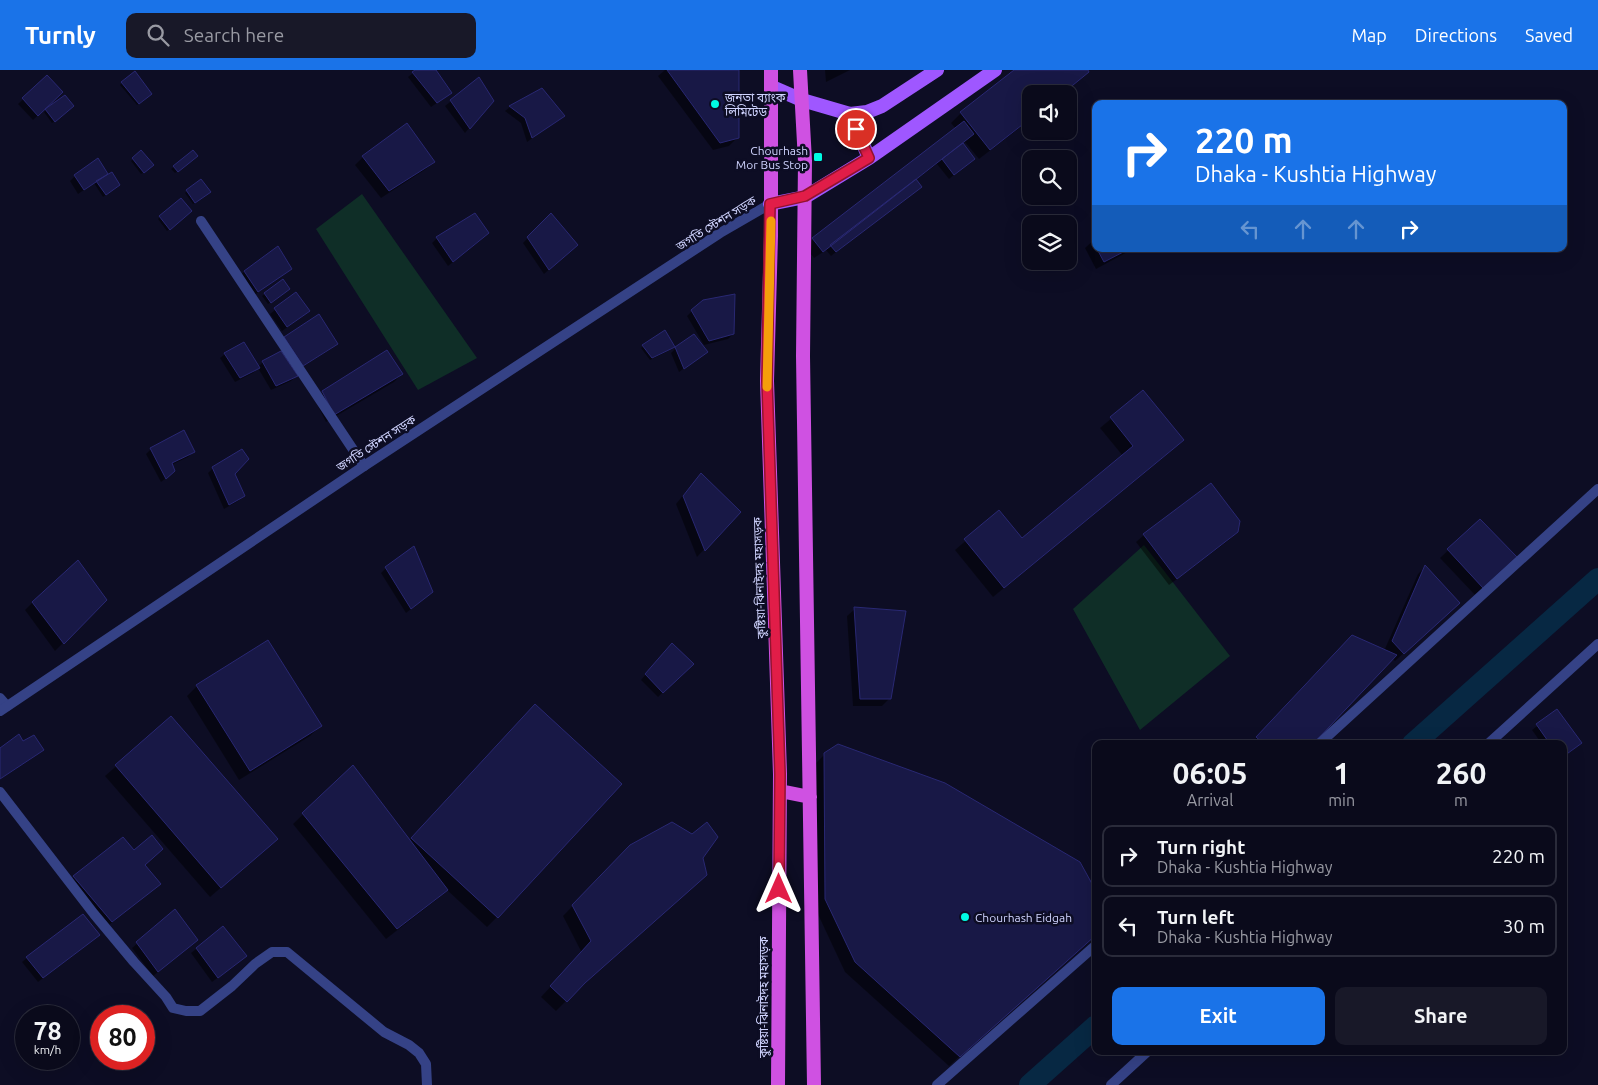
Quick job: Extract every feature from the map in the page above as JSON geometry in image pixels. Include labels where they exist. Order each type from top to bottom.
[{"type":"highway","name":"কুষ্টিয়া-ঝিনাইদহ মহাসড়ক","points":[[772,70],[767,381],[780,791],[778,1085]]},
{"type":"highway","points":[[800,70],[805,161],[803,356],[814,1085]]},
{"type":"highway","points":[[780,791],[810,796]]},
{"type":"main road","points":[[772,87],[802,100],[850,114],[867,112],[882,106],[938,70]]},
{"type":"main road","points":[[770,204],[805,196],[869,158],[995,70]]},
{"type":"main road","points":[[850,114],[869,158]]},
{"type":"street","name":"জগতি স্টেশন সড়ক","points":[[2,705],[720,233],[770,204]]},
{"type":"street","points":[[201,220],[364,466]]},
{"type":"street","points":[[1323,740],[1598,489]]},
{"type":"street","points":[[1492,740],[1598,644]]},
{"type":"street","points":[[0,792],[94,914],[166,997],[173,1008],[186,1011],[200,1010],[272,952],[287,952],[384,1032],[409,1045],[419,1053],[426,1064],[427,1085]]},
{"type":"street","points":[[937,1085],[1092,949]]},
{"type":"street","points":[[1111,1085],[1144,1055]]},
{"type":"green space","points":[[362,194],[477,358],[418,390],[316,229]]},
{"type":"green space","points":[[1144,545],[1230,656],[1140,730],[1073,609]]},
{"type":"building","points":[[415,70],[436,70],[452,93],[437,103],[412,72]]},
{"type":"building","name":"জনতা ব্যাংক লিমিটেড","points":[[667,70],[739,70],[739,138],[720,143]]},
{"type":"building","points":[[1014,70],[1088,70],[1089,72],[1073,85],[1022,85],[1022,125],[990,150],[960,112]]},
{"type":"building","points":[[135,71],[152,94],[139,104],[121,82]]},
{"type":"building","points":[[47,75],[63,92],[38,116],[22,98]]},
{"type":"building","points":[[479,77],[494,101],[470,129],[450,100]]},
{"type":"building","points":[[542,88],[565,116],[532,138],[525,118],[509,106]]},
{"type":"building","points":[[65,95],[74,106],[55,122],[45,109]]},
{"type":"building","points":[[964,121],[974,134],[823,252],[812,238]]},
{"type":"building","points":[[407,123],[435,162],[389,191],[362,156]]},
{"type":"building","points":[[963,143],[975,159],[954,175],[942,159]]},
{"type":"building","points":[[141,150],[154,165],[144,173],[132,158]]},
{"type":"building","points":[[193,150],[198,156],[178,172],[173,166]]},
{"type":"building","points":[[98,158],[108,174],[84,190],[74,175]]},
{"type":"building","points":[[112,172],[120,185],[106,195],[96,181]]},
{"type":"building","points":[[201,179],[211,192],[195,203],[186,190]]},
{"type":"building","points":[[916,179],[922,187],[836,252],[830,245]]},
{"type":"building","points":[[181,198],[192,211],[170,230],[159,216]]},
{"type":"building","points":[[475,213],[489,233],[453,262],[436,237]]},
{"type":"building","points":[[551,213],[578,245],[549,270],[527,237]]},
{"type":"building","points":[[278,246],[292,269],[258,292],[244,271]]},
{"type":"building","points":[[1099,252],[1123,252],[1104,262]]},
{"type":"building","points":[[283,279],[290,289],[271,303],[264,293]]},
{"type":"building","points":[[296,292],[310,311],[287,327],[274,308]]},
{"type":"building","points":[[735,294],[734,334],[709,341],[691,310],[703,300]]},
{"type":"building","points":[[319,314],[338,344],[303,366],[284,337]]},
{"type":"building","points":[[665,330],[675,347],[652,358],[642,345]]},
{"type":"building","points":[[694,334],[708,352],[684,369],[675,347]]},
{"type":"building","points":[[244,342],[260,368],[240,378],[224,353]]},
{"type":"building","points":[[387,350],[403,374],[334,415],[322,391]]},
{"type":"building","points":[[281,351],[298,376],[276,386],[262,361]]},
{"type":"building","points":[[1143,390],[1184,440],[1004,588],[964,539],[999,510],[1022,538],[1133,446],[1110,417]]},
{"type":"building","points":[[184,430],[195,452],[172,463],[175,471],[166,479],[150,448]]},
{"type":"building","points":[[242,449],[249,459],[235,474],[245,496],[229,505],[212,467]]},
{"type":"building","points":[[701,473],[741,512],[705,551],[683,496]]},
{"type":"building","points":[[1211,483],[1240,521],[1238,532],[1177,579],[1143,534]]},
{"type":"building","points":[[1480,519],[1517,557],[1483,588],[1447,549]]},
{"type":"building","points":[[414,546],[433,592],[411,609],[385,567]]},
{"type":"building","points":[[78,560],[107,600],[64,644],[32,602]]},
{"type":"building","points":[[1425,565],[1460,603],[1404,654],[1392,641]]},
{"type":"building","points":[[854,607],[906,611],[891,699],[860,699]]},
{"type":"building","points":[[1352,635],[1397,655],[1317,740],[1259,740],[1256,737]]},
{"type":"building","points":[[268,640],[322,726],[250,771],[196,685]]},
{"type":"building","points":[[672,643],[694,664],[663,693],[645,674]]},
{"type":"building","points":[[535,704],[622,784],[498,918],[411,838]]},
{"type":"building","points":[[1557,709],[1582,743],[1567,754],[1567,740],[1547,740],[1536,724]]},
{"type":"building","points":[[171,716],[278,839],[221,888],[115,765]]},
{"type":"building","points":[[19,734],[23,741],[34,735],[44,750],[0,779],[0,748]]},
{"type":"building","name":"Chourhash Eidgah","points":[[838,744],[945,783],[1080,862],[1092,884],[1092,939],[960,1057],[855,962],[825,899],[824,753]]},
{"type":"building","points":[[353,765],[448,890],[397,929],[302,813]]},
{"type":"building","points":[[672,822],[692,834],[707,822],[718,837],[703,858],[707,875],[585,983],[567,1002],[550,986],[591,941],[572,905],[630,845]]},
{"type":"building","points":[[152,835],[163,849],[145,865],[161,884],[112,922],[73,876],[123,837],[134,850]]},
{"type":"building","points":[[175,909],[198,940],[158,972],[136,942]]},
{"type":"building","points":[[83,914],[100,935],[43,978],[26,957]]},
{"type":"building","points":[[223,926],[247,956],[218,978],[196,948]]},
{"type":"waterway","points":[[1417,740],[1598,579]]},
{"type":"waterway","points":[[1030,1085],[1092,1030]]},
{"type":"slow traffic","points":[[767,387],[771,221]]},
{"type":"place","name":"জনতা ব্যাংক লিমিটেড","points":[[715,104]]},
{"type":"place","name":"Chourhash Mor Bus Stop","points":[[818,157]]},
{"type":"place","name":"Chourhash Eidgah","points":[[965,917]]},
{"type":"route","points":[[779,889],[780,774],[767,381],[768,289],[771,236],[770,204],[805,196],[869,158],[856,129]]}]
